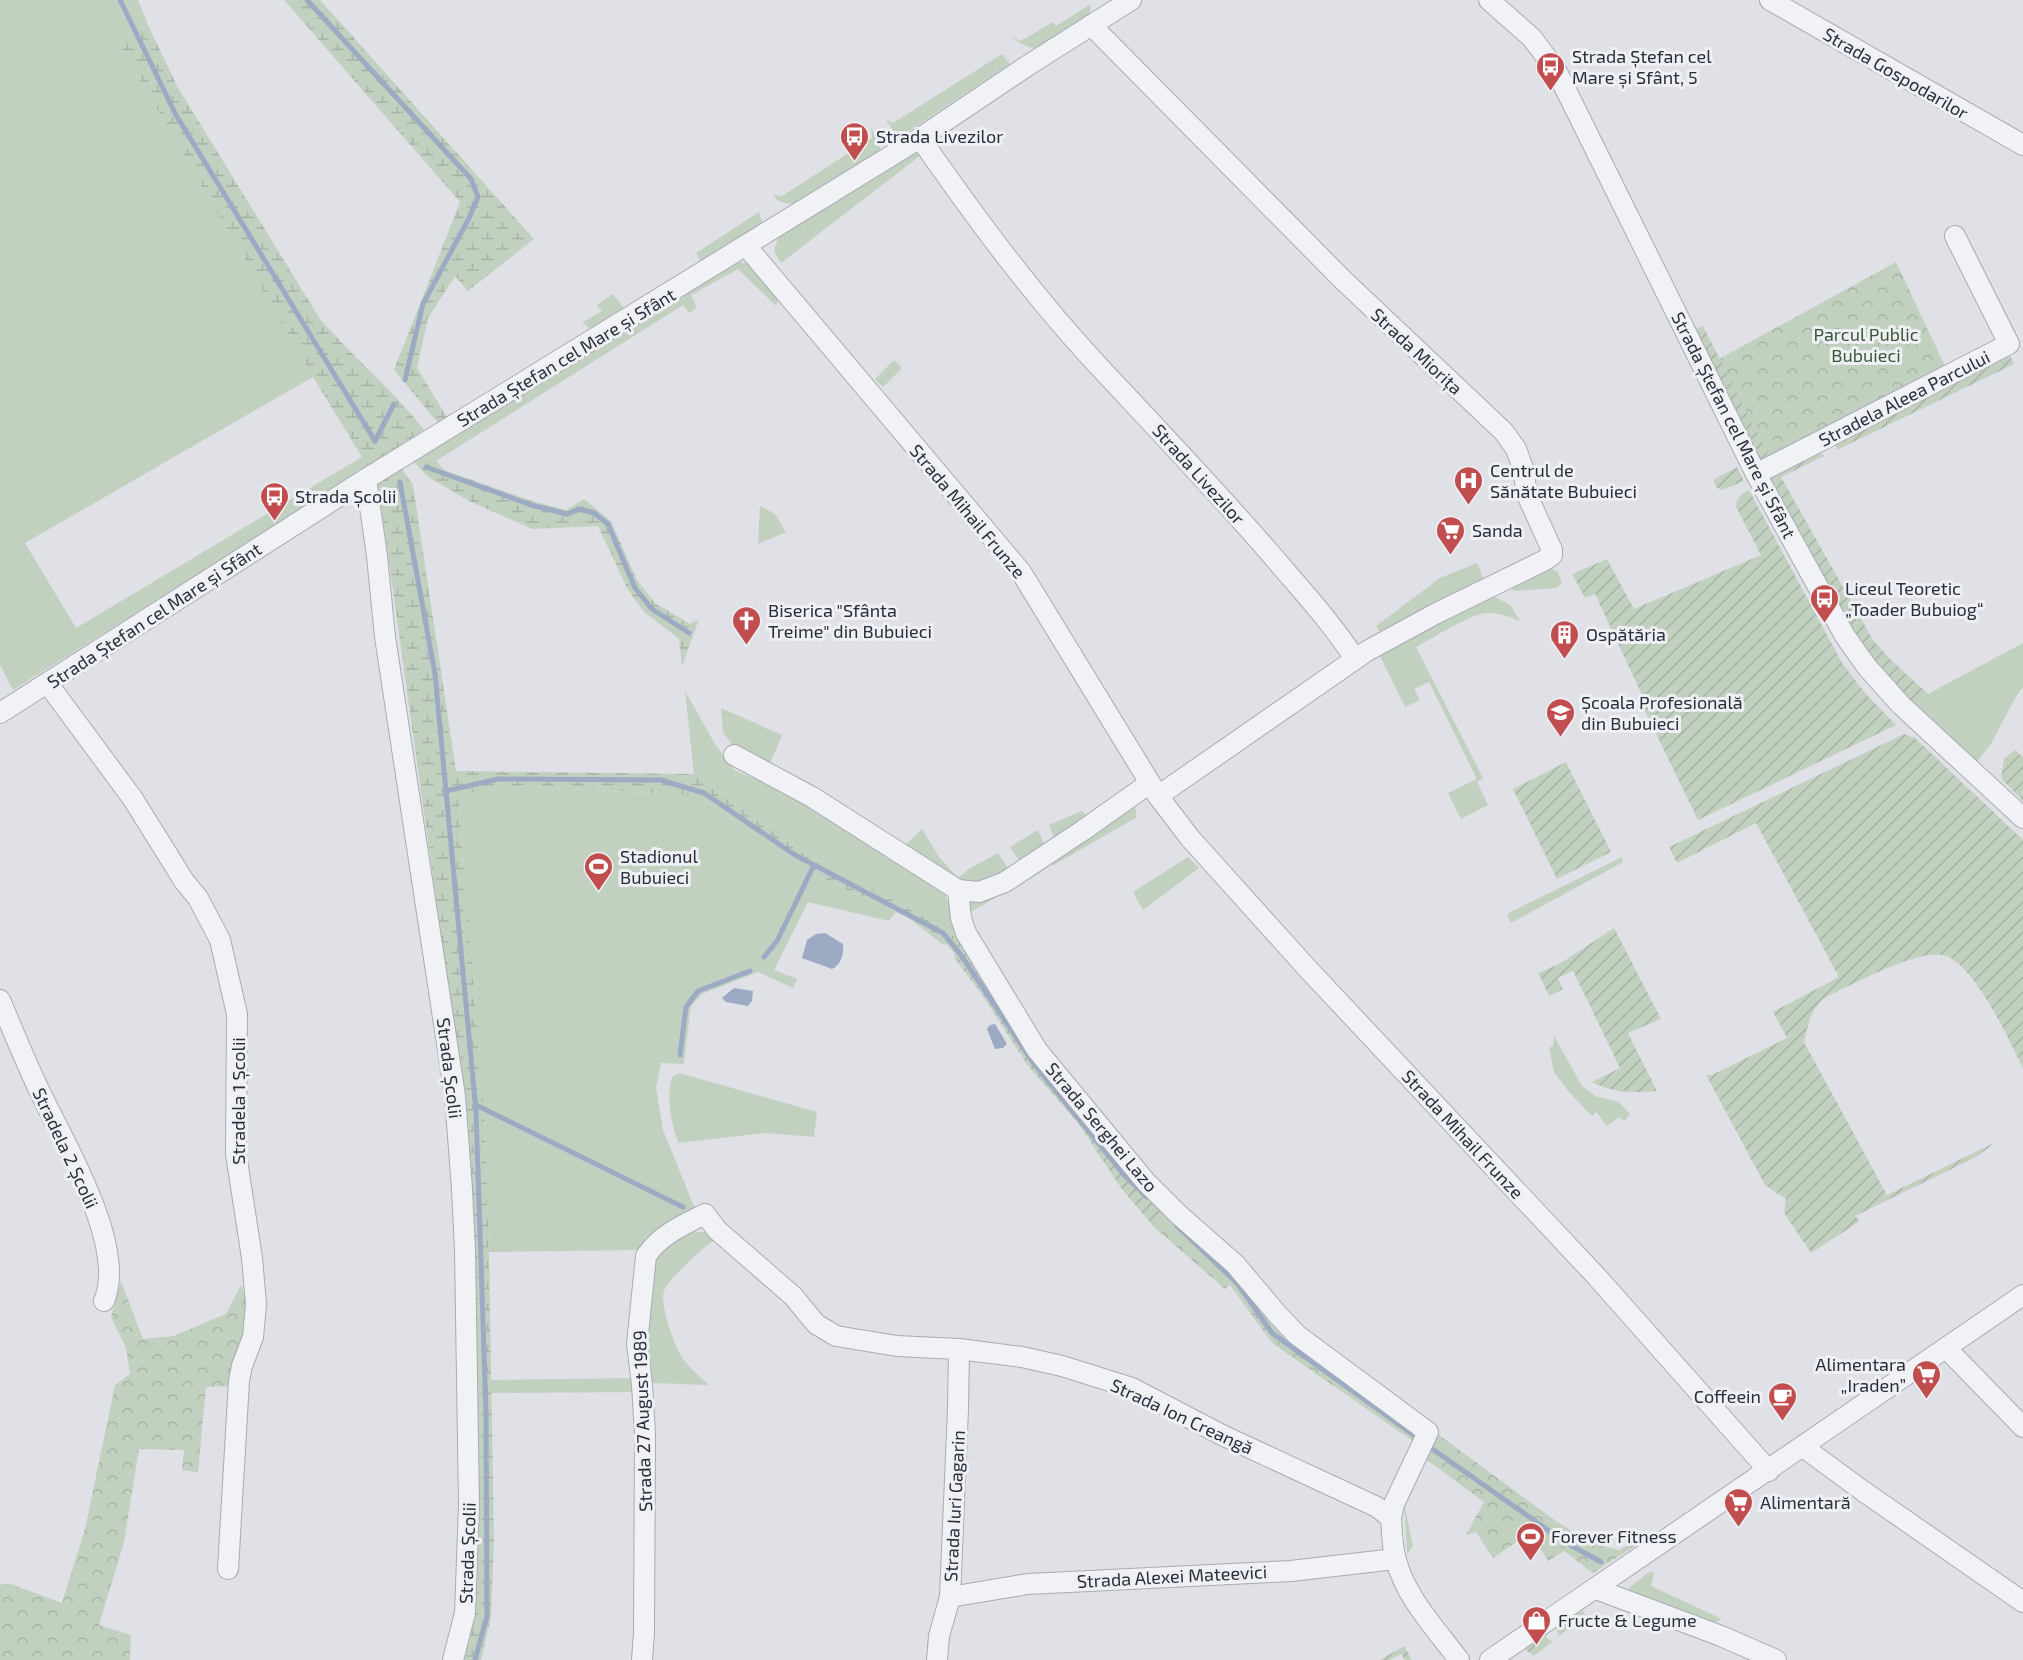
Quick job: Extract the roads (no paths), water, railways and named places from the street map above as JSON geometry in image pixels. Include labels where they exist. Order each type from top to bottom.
[{"type":"street","name":"Strada Ștefan cel Mare și Sfânt","points":[[0,713],[366,479],[747,247],[920,138],[1131,0]]},
{"type":"street","name":"Strada Ștefan cel Mare și Sfânt","points":[[1489,0],[1532,38],[1556,70],[1756,474],[1836,619],[1867,667],[1901,705],[2023,818]]},
{"type":"street","name":"Strada Gospodarilor","points":[[1770,0],[2023,145]]},
{"type":"street","name":"Strada Miorița","points":[[1091,26],[1343,280],[1504,432],[1516,449],[1523,468],[1527,495],[1552,550],[1552,555],[1435,614],[1361,655]]},
{"type":"street","name":"Strada Livezilor","points":[[920,138],[972,213],[1018,272],[1104,372],[1187,459],[1361,655]]},
{"type":"street","name":"Stradela Aleea Parcului","points":[[1756,474],[2009,344],[1955,236]]},
{"type":"street","name":"Strada Mihail Frunze","points":[[747,247],[1021,572],[1154,790],[1213,866],[1598,1278],[1769,1471]]},
{"type":"street","name":"Strada Școlii","points":[[366,479],[386,637],[455,1096],[459,1143],[465,1251],[469,1505],[465,1612],[453,1660]]},
{"type":"street","points":[[734,755],[812,797],[958,890],[979,892],[1005,882],[1082,831],[1154,790],[1361,655]]},
{"type":"street","name":"Stradela 1 Școlii","points":[[48,684],[133,799],[184,881],[198,898],[220,940],[234,1000],[238,1031],[236,1154],[252,1258],[256,1304],[253,1337],[239,1381],[228,1569]]},
{"type":"street","name":"Strada Serghei Lazo","points":[[958,890],[961,918],[966,933],[1037,1050],[1146,1182],[1178,1214],[1235,1264],[1296,1335],[1428,1432],[1394,1504],[1391,1518]]},
{"type":"street","name":"Stradela 2 Școlii","points":[[0,1000],[100,1221],[108,1264],[107,1293],[104,1301]]},
{"type":"street","name":"Strada Ion Creangă","points":[[705,1214],[717,1230],[793,1296],[816,1324],[836,1336],[897,1346],[1022,1357],[1062,1366],[1132,1388],[1232,1440],[1377,1507],[1391,1518]]},
{"type":"street","name":"Strada 27 August 1989","points":[[642,1660],[645,1434],[637,1344],[646,1256],[654,1244],[663,1237],[705,1214]]},
{"type":"street","points":[[1490,1660],[2023,1295]]},
{"type":"street","points":[[1946,1348],[2023,1427]]},
{"type":"street","name":"Strada Iuri Gagarin","points":[[937,1660],[939,1636],[950,1597],[959,1350]]},
{"type":"street","points":[[1803,1447],[2023,1602]]},
{"type":"street","points":[[1391,1518],[1395,1559],[1403,1580],[1412,1597],[1459,1660]]},
{"type":"street","name":"Strada Alexei Mateevici","points":[[950,1597],[1028,1584],[1291,1570],[1349,1566],[1395,1559]]},
{"type":"street","points":[[1596,1589],[1721,1636],[1776,1660]]},
{"type":"water","points":[[825,933],[843,944],[841,959],[832,969],[802,958],[807,940],[816,934]]},
{"type":"water","points":[[734,988],[753,991],[752,1001],[748,1006],[726,1002],[722,998]]},
{"type":"water","points":[[995,1024],[1007,1044],[1003,1048],[995,1049],[987,1029],[990,1025]]},
{"type":"waterway","points":[[120,0],[176,115],[375,441]]},
{"type":"waterway","points":[[307,0],[471,179],[478,197],[423,304],[405,380]]},
{"type":"waterway","points":[[375,441],[394,404]]},
{"type":"waterway","points":[[426,467],[531,505],[567,514],[580,509],[594,513],[608,524],[635,588],[652,609],[689,633]]},
{"type":"waterway","points":[[400,482],[435,674],[476,1111],[486,1413],[487,1616],[475,1660]]},
{"type":"waterway","points":[[446,791],[498,779],[661,780],[704,793],[795,855],[943,933],[961,955],[1034,1064],[1125,1176],[1147,1197]]},
{"type":"waterway","points":[[764,957],[777,941],[814,865]]},
{"type":"waterway","points":[[680,1055],[686,1007],[698,991],[750,971]]},
{"type":"waterway","points":[[476,1105],[683,1207]]},
{"type":"waterway","points":[[1177,1226],[1238,1284],[1272,1333],[1415,1436]]},
{"type":"waterway","points":[[1431,1448],[1565,1542],[1601,1562]]},
{"type":"place","name":"Strada Ștefan cel Mare și Sfânt, 5","points":[[1551,92]]},
{"type":"place","name":"Strada Livezilor","points":[[855,162]]},
{"type":"place","name":"Centrul de Sănătate Bubuieci","points":[[1469,506]]},
{"type":"place","name":"Strada Școlii","points":[[274,522]]},
{"type":"place","name":"Sanda","points":[[1451,556]]},
{"type":"place","name":"Liceul Teoretic „Toader Bubuiog“","points":[[1824,624]]},
{"type":"place","name":"Biserica \"Sfânta Treime\" din Bubuieci","points":[[747,646]]},
{"type":"place","name":"Ospătăria","points":[[1565,660]]},
{"type":"place","name":"Școala Profesională din Bubuieci","points":[[1560,738]]},
{"type":"place","name":"Stadionul Bubuieci","points":[[599,892]]},
{"type":"place","name":"Alimentara „Iraden”","points":[[1927,1400]]},
{"type":"place","name":"Coffeein","points":[[1782,1422]]},
{"type":"place","name":"Alimentară","points":[[1739,1528]]},
{"type":"place","name":"Forever Fitness","points":[[1530,1562]]},
{"type":"place","name":"Fructe & Legume","points":[[1537,1646]]},
{"type":"park label","name":"Parcul Public Bubuieci","points":[[1866,344]]}]
